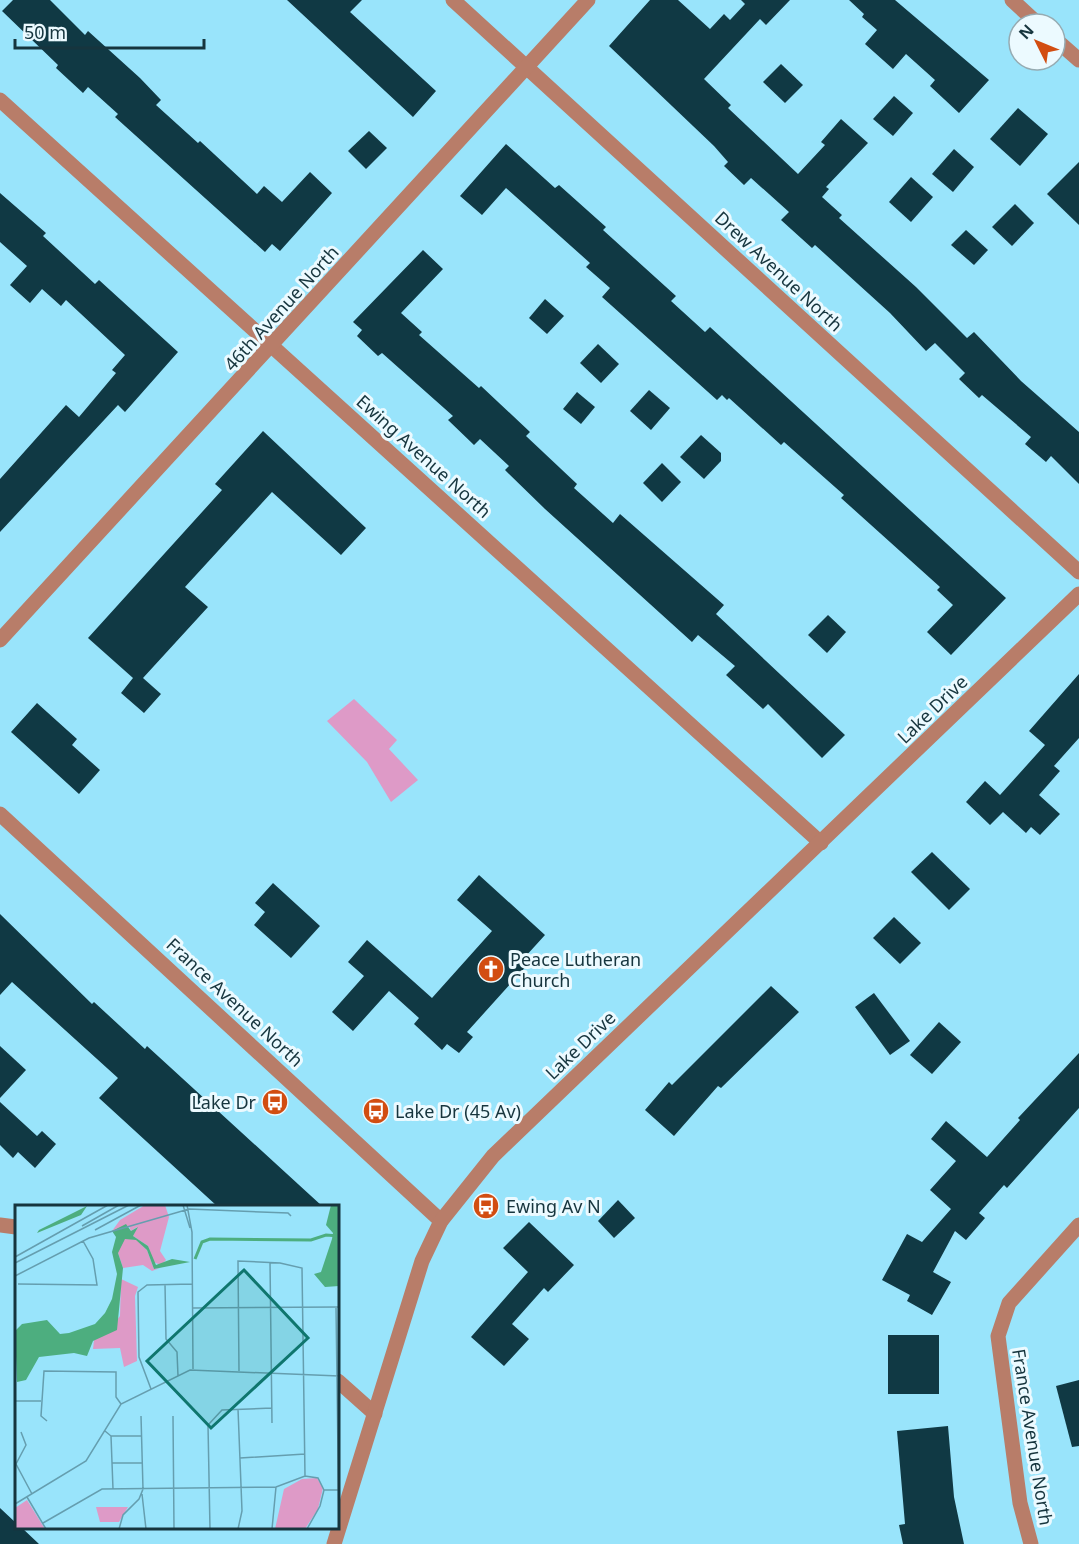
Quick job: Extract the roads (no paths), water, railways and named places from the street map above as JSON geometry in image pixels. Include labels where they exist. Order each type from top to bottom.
[{"type":"street","name":"Drew Avenue North","points":[[453,0],[1079,572]]},
{"type":"street","name":"46th Avenue North","points":[[0,640],[588,0]]},
{"type":"street","points":[[1012,0],[1025,12]]},
{"type":"street","points":[[1067,50],[1079,60]]},
{"type":"street","name":"Ewing Avenue North","points":[[0,100],[821,843]]},
{"type":"street","name":"Lake Drive","points":[[339,1528],[408,1303],[441,1221],[493,1156],[1079,594]]},
{"type":"street","name":"France Avenue North","points":[[0,814],[441,1221]]},
{"type":"street","points":[[0,1225],[15,1227]]},
{"type":"street","name":"France Avenue North","points":[[1031,1544],[1020,1503],[998,1336],[1009,1303],[1079,1225]]},
{"type":"street","points":[[339,1382],[375,1414]]},
{"type":"street","name":"Lake Drive","points":[[334,1544],[339,1529]]},
{"type":"place","name":"Peace Lutheran Church","points":[[491,969]]},
{"type":"place","name":"Lake Dr","points":[[275,1102]]},
{"type":"place","name":"Lake Dr (45 Av)","points":[[376,1111]]},
{"type":"place","name":"Ewing Av N","points":[[486,1206]]}]
